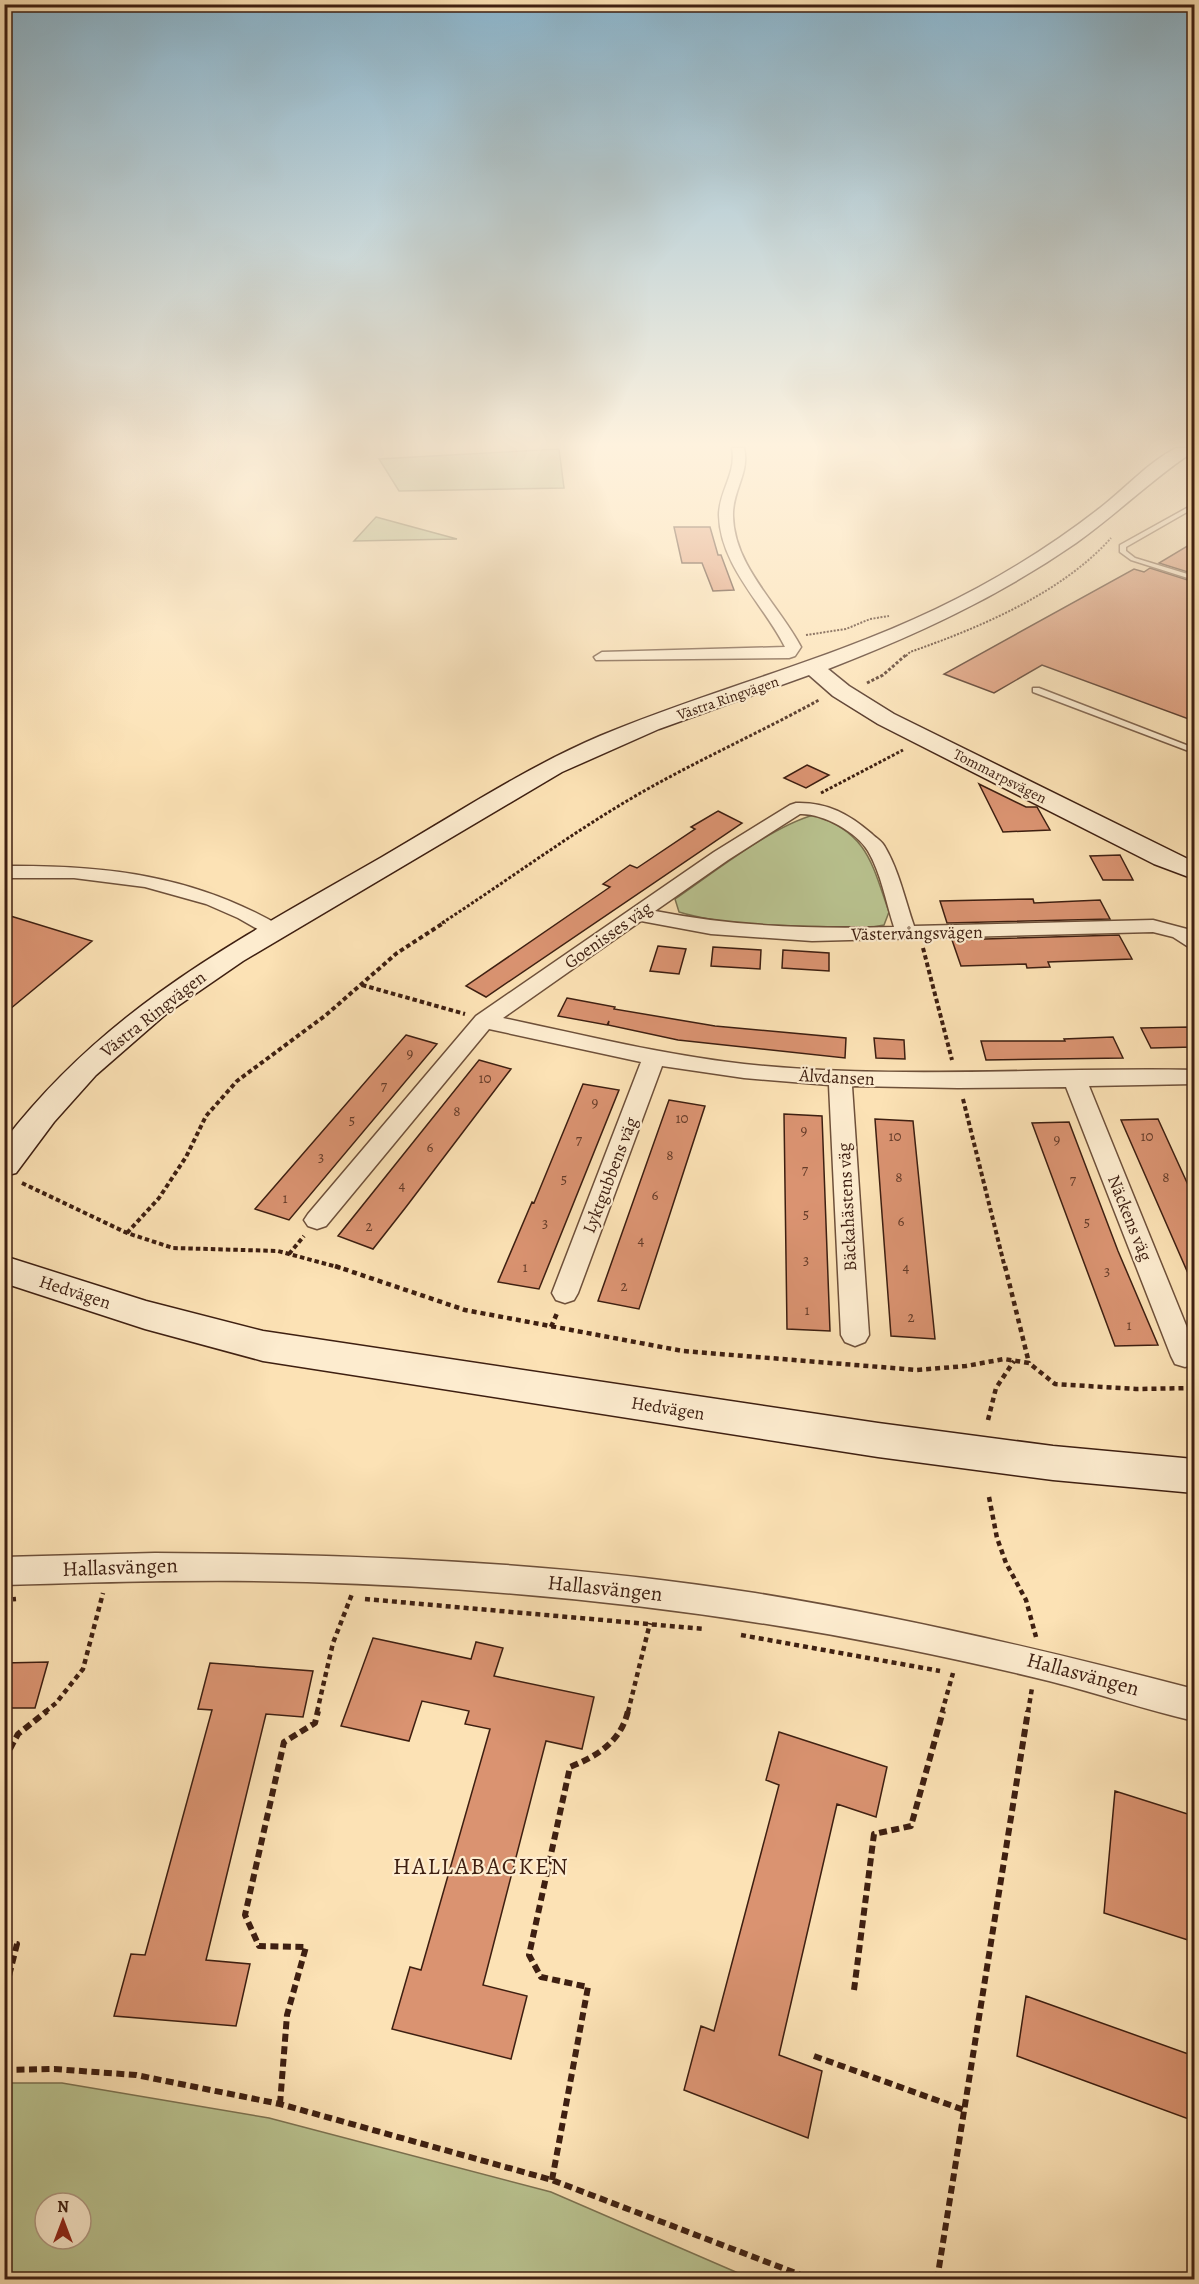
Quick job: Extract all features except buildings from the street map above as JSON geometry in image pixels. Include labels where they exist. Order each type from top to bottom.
[{"type":"main road","name":"Västra Ringvägen","points":[[10,1172],[44,1113],[85,1068],[131,1028],[196,978],[543,773],[618,738],[866,648],[946,612],[1046,555]]},
{"type":"main road","name":"Tommarpsvägen","points":[[814,668],[831,694],[886,719],[1163,858],[1194,871]]},
{"type":"main road","name":"Västra Ringvägen","points":[[4,1139],[44,1113]]},
{"type":"main road","name":"Hedvägen","points":[[4,1269],[145,1315],[263,1346],[866,1438],[1053,1463],[1194,1476]]},
{"type":"main road","name":"Hedvägen","points":[[4,1289],[145,1315]]},
{"type":"street","points":[[602,657],[789,653],[793,647],[790,640],[737,555]]},
{"type":"street","points":[[814,808],[830,813],[853,827],[876,847],[912,934]]},
{"type":"street","name":"Goenisses väg","points":[[316,1220],[484,1021],[721,856],[796,809],[814,808]]},
{"type":"street","points":[[4,872],[100,874],[158,883],[231,907],[258,919],[275,931]]},
{"type":"street","name":"Västervångsvägen","points":[[638,915],[722,929],[812,935],[1153,926],[1180,933],[1194,942]]},
{"type":"street","name":"Älvdansen","points":[[484,1021],[654,1058],[744,1071],[840,1078],[958,1081],[1075,1081],[1194,1077]]},
{"type":"street","name":"Lyktgubbens väg","points":[[565,1293],[654,1058]]},
{"type":"street","name":"Bäckahästens väg","points":[[840,1078],[855,1335]]},
{"type":"street","name":"Näckens väg","points":[[1075,1081],[1185,1356]]},
{"type":"street","name":"Hallasvängen","points":[[4,1571],[108,1584],[251,1565],[356,1584],[498,1577],[655,1593],[914,1635],[1194,1705]]},
{"type":"lane","points":[[1127,555],[1133,559],[1194,578]]},
{"type":"lane","points":[[1036,690],[1194,751]]},
{"type":"path","points":[[127,1233],[159,1198],[186,1157],[206,1116],[237,1081],[362,984],[397,953],[634,797],[831,694],[868,683],[883,675],[910,652],[948,639],[1028,601],[1096,555]]},
{"type":"path","points":[[814,808],[817,795],[924,739]]},
{"type":"path","points":[[912,934],[958,1081],[1029,1363]]},
{"type":"path","points":[[362,984],[484,1021]]},
{"type":"path","points":[[10,1172],[127,1233],[173,1248],[278,1251],[357,1272],[465,1310],[683,1352],[917,1370],[966,1366],[1004,1359],[1029,1363],[1055,1384],[1136,1389],[1194,1388]]},
{"type":"path","points":[[988,1420],[993,1392],[1000,1378],[1014,1361]]},
{"type":"path","points":[[989,1497],[997,1538],[1006,1563],[1026,1600],[1041,1693]]},
{"type":"path","points":[[93,1594],[108,1584]]},
{"type":"path","points":[[4,1760],[18,1734],[56,1703],[83,1669],[108,1584]]},
{"type":"path","points":[[339,1597],[356,1584],[712,1630]]},
{"type":"path","points":[[280,2104],[287,2015],[306,1947],[259,1946],[245,1915],[284,1742],[315,1723],[333,1643],[356,1584]]},
{"type":"path","points":[[552,2180],[588,1987],[542,1977],[529,1955],[570,1767],[594,1758],[624,1728],[650,1623],[655,1593]]},
{"type":"path","points":[[4,1600],[28,1598]]},
{"type":"path","points":[[733,1633],[964,1676]]},
{"type":"path","points":[[1021,1688],[1035,1664]]},
{"type":"path","points":[[937,2280],[1035,1664]]},
{"type":"path","points":[[854,1990],[874,1834],[911,1826],[953,1673]]},
{"type":"path","points":[[4,1942],[17,1944],[4,1996]]},
{"type":"path","points":[[814,2056],[964,2110]]},
{"type":"path","points":[[4,2070],[54,2069],[136,2075],[280,2104],[552,2180],[814,2280]]},
{"type":"green space","points":[[814,815],[846,831],[865,852],[878,879],[889,912],[884,925],[867,928],[747,924],[679,912],[675,899],[780,829]]},
{"type":"green space","points":[[5,2083],[62,2083],[269,2118],[551,2192],[752,2279],[5,2279]]},
{"type":"district","name":"HALLABACKEN","points":[[481,1866]]}]
